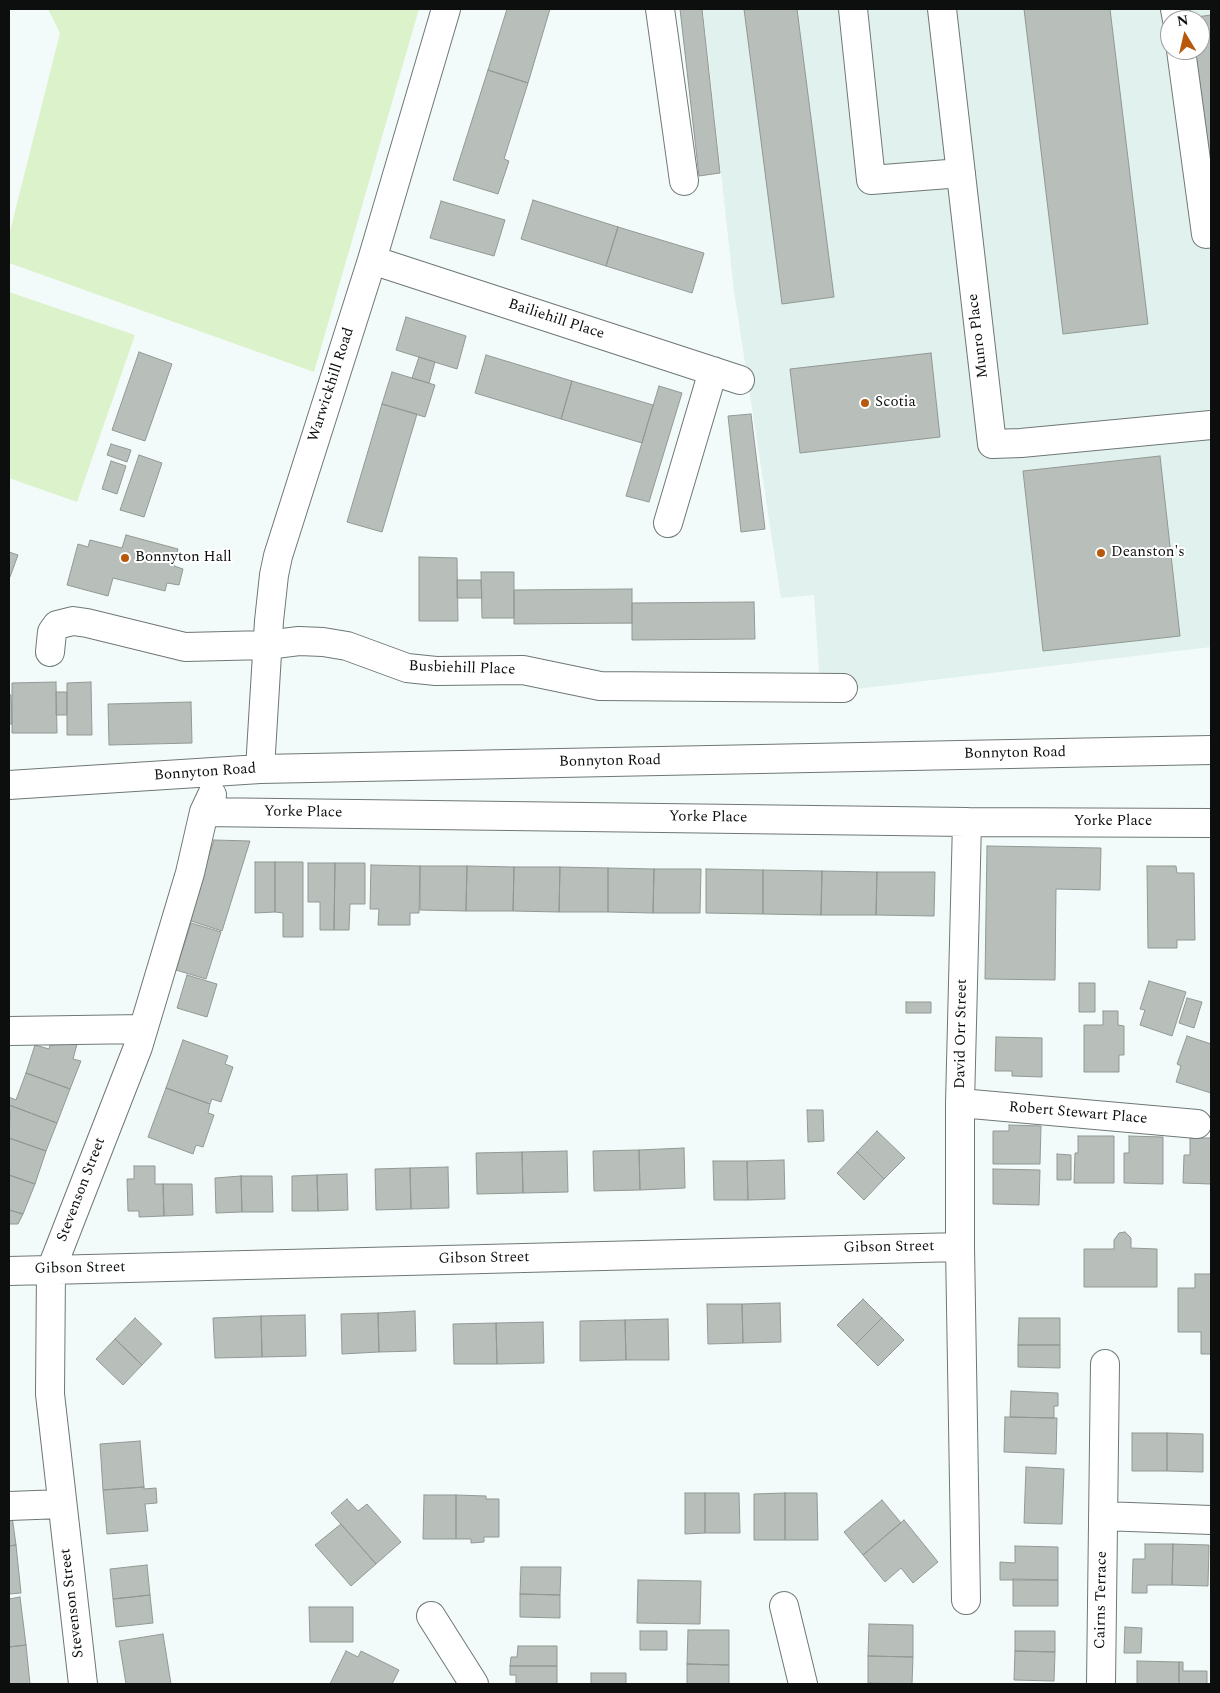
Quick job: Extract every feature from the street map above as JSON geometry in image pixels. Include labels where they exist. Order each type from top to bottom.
[{"type":"street","name":"Warwickhill Road","points":[[260,769],[267,645],[274,575],[278,556],[372,260],[446,9]]},
{"type":"street","points":[[660,9],[684,181]]},
{"type":"street","points":[[853,9],[871,180],[960,173]]},
{"type":"street","name":"Munro Place","points":[[942,9],[992,444],[1211,425]]},
{"type":"street","points":[[1182,60],[1206,234],[1211,233]]},
{"type":"street","name":"Bailiehill Place","points":[[372,260],[740,380]]},
{"type":"street","points":[[668,523],[713,371]]},
{"type":"street","name":"Busbiehill Place","points":[[50,652],[52,632],[57,625],[73,621],[185,647],[267,645],[299,641],[323,642],[347,646],[407,668],[523,670],[600,686],[843,688]]},
{"type":"street","name":"Bonnyton Road","points":[[9,785],[260,769],[1211,750]]},
{"type":"street","name":"Stevenson Street","points":[[83,1684],[50,1394],[51,1270],[138,1047],[190,873],[204,812],[224,772]]},
{"type":"street","name":"Yorke Place","points":[[204,812],[967,822],[1211,823]]},
{"type":"street","name":"David Orr Street","points":[[966,1600],[960,1247],[960,1103],[967,822]]},
{"type":"street","points":[[9,1031],[143,1029]]},
{"type":"street","name":"Robert Stewart Place","points":[[960,1103],[1197,1124]]},
{"type":"street","name":"Gibson Street","points":[[9,1271],[960,1247]]},
{"type":"street","name":"Cairns Terrace","points":[[1101,1684],[1105,1364]]},
{"type":"street","points":[[9,1506],[62,1504]]},
{"type":"street","points":[[1103,1516],[1211,1520]]},
{"type":"street","points":[[784,1606],[803,1684]]},
{"type":"street","points":[[431,1616],[474,1684]]},
{"type":"shaded area","points":[[703,9],[1211,9],[1211,647],[856,689],[826,682],[819,671],[814,595],[781,598],[734,291]]},
{"type":"green space","points":[[48,9],[419,9],[314,372],[9,263],[9,235],[60,33]]},
{"type":"green space","points":[[9,292],[135,335],[77,502],[9,478]]},
{"type":"building","points":[[507,9],[550,9],[528,83],[488,70]]},
{"type":"building","points":[[680,9],[702,9],[720,173],[699,176]]},
{"type":"building","points":[[744,9],[797,9],[834,297],[782,304]]},
{"type":"building","points":[[1024,9],[1110,9],[1148,324],[1063,334]]},
{"type":"building","points":[[1210,15],[1211,207],[1194,60],[1210,60]]},
{"type":"building","points":[[488,70],[528,83],[504,159],[509,161],[498,194],[453,180]]},
{"type":"building","points":[[533,200],[618,227],[606,266],[521,239]]},
{"type":"building","points":[[441,201],[505,220],[494,256],[430,238]]},
{"type":"building","points":[[618,227],[704,253],[692,293],[606,266]]},
{"type":"building","points":[[406,317],[466,336],[457,369],[396,350]]},
{"type":"building","points":[[139,352],[172,364],[145,441],[112,430]]},
{"type":"building","name":"Scotia","points":[[931,353],[940,437],[800,453],[790,369]]},
{"type":"building","points":[[486,355],[572,381],[561,419],[475,393]]},
{"type":"building","points":[[419,357],[435,362],[429,383],[412,378]]},
{"type":"building","points":[[392,372],[435,385],[425,417],[382,404]]},
{"type":"building","points":[[572,381],[653,405],[642,443],[561,419]]},
{"type":"building","points":[[659,386],[682,393],[649,502],[626,496]]},
{"type":"building","points":[[382,404],[417,414],[382,532],[347,522]]},
{"type":"building","points":[[751,414],[765,529],[741,532],[728,416]]},
{"type":"building","points":[[111,444],[131,450],[127,462],[107,455]]},
{"type":"building","points":[[139,455],[162,463],[144,517],[120,510]]},
{"type":"building","name":"Deanston's","points":[[1160,456],[1180,636],[1043,651],[1023,471]]},
{"type":"building","points":[[111,461],[126,466],[117,494],[102,489]]},
{"type":"building","name":"Bonnyton Hall","points":[[126,535],[178,549],[174,566],[183,569],[179,585],[167,583],[165,591],[113,578],[108,596],[67,585],[78,544],[88,547],[90,540],[122,548]]},
{"type":"building","points":[[9,552],[18,555],[10,577],[9,576]]},
{"type":"building","points":[[419,557],[457,558],[458,621],[419,621]]},
{"type":"building","points":[[481,572],[514,572],[514,618],[482,618]]},
{"type":"building","points":[[457,580],[481,580],[482,598],[457,598]]},
{"type":"building","points":[[632,589],[632,623],[514,624],[514,590]]},
{"type":"building","points":[[754,602],[755,639],[632,640],[632,603]]},
{"type":"building","points":[[56,682],[57,733],[12,733],[12,683]]},
{"type":"building","points":[[91,682],[92,735],[67,735],[67,683]]},
{"type":"building","points":[[56,692],[67,692],[67,715],[56,715]]},
{"type":"building","points":[[9,695],[11,695],[12,724],[9,724]]},
{"type":"building","points":[[191,702],[192,743],[109,745],[108,704]]},
{"type":"building","points":[[214,840],[250,841],[222,931],[188,920]]},
{"type":"building","points":[[987,846],[1101,848],[1100,890],[1056,889],[1055,980],[985,979]]},
{"type":"building","points":[[255,862],[275,862],[275,912],[255,913]]},
{"type":"building","points":[[275,862],[303,862],[303,937],[283,937],[283,913],[275,912]]},
{"type":"building","points":[[308,863],[335,863],[334,930],[320,930],[320,902],[308,902]]},
{"type":"building","points":[[335,863],[365,863],[365,904],[350,904],[349,930],[334,930]]},
{"type":"building","points":[[371,865],[420,866],[419,913],[410,913],[410,925],[378,925],[379,909],[370,909]]},
{"type":"building","points":[[420,866],[467,866],[466,911],[420,910]]},
{"type":"building","points":[[467,866],[514,867],[513,911],[466,911]]},
{"type":"building","points":[[1147,866],[1176,866],[1177,873],[1194,873],[1195,940],[1177,940],[1177,948],[1148,948]]},
{"type":"building","points":[[514,867],[560,867],[559,912],[513,911]]},
{"type":"building","points":[[560,867],[608,868],[608,912],[559,912]]},
{"type":"building","points":[[608,868],[654,869],[653,913],[608,912]]},
{"type":"building","points":[[654,869],[701,869],[700,913],[653,913]]},
{"type":"building","points":[[706,869],[763,870],[763,914],[706,913]]},
{"type":"building","points":[[763,870],[822,871],[821,915],[763,914]]},
{"type":"building","points":[[822,871],[877,872],[876,915],[821,915]]},
{"type":"building","points":[[877,872],[935,872],[934,916],[876,915]]},
{"type":"building","points":[[191,923],[221,932],[206,979],[176,970]]},
{"type":"building","points":[[187,975],[217,984],[207,1017],[177,1008]]},
{"type":"building","points":[[1149,981],[1186,992],[1172,1036],[1140,1025],[1145,1010],[1140,1009]]},
{"type":"building","points":[[1079,983],[1095,983],[1095,1012],[1079,1012]]},
{"type":"building","points":[[1187,998],[1202,1002],[1194,1028],[1179,1023]]},
{"type":"building","points":[[906,1002],[931,1002],[931,1013],[906,1013]]},
{"type":"building","points":[[1103,1011],[1118,1011],[1118,1025],[1124,1026],[1124,1055],[1119,1055],[1119,1072],[1084,1072],[1084,1025],[1103,1025]]},
{"type":"building","points":[[1187,1036],[1211,1044],[1211,1093],[1176,1082],[1181,1066],[1177,1064]]},
{"type":"building","points":[[996,1037],[1042,1038],[1042,1077],[1012,1076],[1012,1071],[995,1071]]},
{"type":"building","points":[[183,1040],[228,1056],[225,1064],[233,1067],[221,1102],[212,1099],[210,1104],[166,1088]]},
{"type":"building","points":[[77,1044],[73,1059],[81,1061],[70,1089],[26,1073],[35,1045],[49,1049],[50,1045]]},
{"type":"building","points":[[26,1073],[70,1089],[57,1123],[9,1105],[9,1097],[16,1100]]},
{"type":"building","points":[[166,1088],[210,1104],[208,1113],[214,1115],[203,1147],[196,1145],[193,1154],[148,1137]]},
{"type":"building","points":[[9,1105],[57,1123],[46,1151],[9,1138]]},
{"type":"building","points":[[807,1110],[823,1110],[824,1141],[808,1142]]},
{"type":"building","points":[[1009,1125],[1041,1126],[1040,1164],[993,1164],[993,1131],[1009,1131]]},
{"type":"building","points":[[877,1131],[905,1158],[884,1179],[857,1152]]},
{"type":"building","points":[[1078,1136],[1114,1136],[1114,1183],[1074,1183],[1075,1153],[1078,1153]]},
{"type":"building","points":[[1129,1136],[1163,1137],[1163,1184],[1124,1183],[1124,1153],[1129,1153]]},
{"type":"building","points":[[9,1138],[46,1151],[35,1184],[9,1175]]},
{"type":"building","points":[[1190,1138],[1211,1138],[1211,1184],[1183,1183],[1184,1155],[1190,1155]]},
{"type":"building","points":[[684,1148],[685,1188],[640,1190],[639,1150]]},
{"type":"building","points":[[639,1150],[640,1190],[594,1191],[593,1151]]},
{"type":"building","points":[[567,1151],[568,1192],[523,1193],[522,1152]]},
{"type":"building","points":[[522,1152],[523,1193],[477,1194],[476,1153]]},
{"type":"building","points":[[857,1152],[884,1179],[864,1200],[837,1173]]},
{"type":"building","points":[[1057,1154],[1071,1155],[1071,1180],[1057,1180]]},
{"type":"building","points":[[784,1160],[785,1199],[748,1200],[747,1161]]},
{"type":"building","points":[[713,1161],[747,1161],[748,1200],[714,1200]]},
{"type":"building","points":[[134,1166],[155,1166],[155,1184],[163,1184],[164,1216],[139,1217],[139,1211],[128,1211],[127,1179],[134,1179]]},
{"type":"building","points":[[448,1167],[449,1208],[411,1209],[410,1168]]},
{"type":"building","points":[[410,1168],[411,1209],[376,1210],[375,1169]]},
{"type":"building","points":[[993,1169],[1040,1170],[1039,1205],[993,1204]]},
{"type":"building","points":[[347,1174],[348,1210],[318,1211],[317,1175]]},
{"type":"building","points":[[9,1175],[35,1184],[23,1214],[9,1210]]},
{"type":"building","points":[[317,1175],[318,1211],[292,1211],[292,1176]]},
{"type":"building","points":[[241,1176],[242,1212],[216,1213],[215,1178]]},
{"type":"building","points":[[241,1176],[272,1176],[273,1212],[242,1212]]},
{"type":"building","points":[[163,1184],[192,1184],[193,1215],[164,1216]]},
{"type":"building","points":[[9,1210],[23,1214],[18,1224],[9,1224]]},
{"type":"building","points":[[1125,1232],[1131,1238],[1131,1248],[1157,1249],[1157,1287],[1084,1287],[1084,1249],[1114,1249],[1114,1240],[1119,1233]]},
{"type":"building","points":[[1195,1274],[1211,1274],[1211,1354],[1201,1354],[1201,1332],[1178,1332],[1178,1288],[1195,1288]]},
{"type":"building","points":[[863,1299],[882,1318],[856,1344],[837,1325]]},
{"type":"building","points":[[780,1303],[781,1342],[743,1343],[742,1304]]},
{"type":"building","points":[[707,1304],[742,1304],[743,1343],[708,1344]]},
{"type":"building","points":[[415,1311],[416,1351],[379,1352],[378,1313]]},
{"type":"building","points":[[378,1313],[379,1352],[342,1354],[341,1314]]},
{"type":"building","points":[[305,1315],[306,1356],[262,1357],[261,1316]]},
{"type":"building","points":[[261,1316],[262,1357],[215,1358],[213,1318]]},
{"type":"building","points":[[135,1318],[162,1344],[142,1365],[115,1339]]},
{"type":"building","points":[[882,1318],[904,1340],[878,1366],[856,1344]]},
{"type":"building","points":[[1019,1318],[1060,1318],[1060,1345],[1018,1345]]},
{"type":"building","points":[[668,1319],[669,1360],[626,1360],[625,1320]]},
{"type":"building","points":[[625,1320],[626,1360],[580,1361],[580,1321]]},
{"type":"building","points":[[543,1322],[544,1363],[497,1364],[496,1323]]},
{"type":"building","points":[[496,1323],[497,1364],[454,1364],[453,1324]]},
{"type":"building","points":[[115,1339],[142,1365],[123,1385],[96,1359]]},
{"type":"building","points":[[1018,1345],[1060,1345],[1060,1368],[1018,1367]]},
{"type":"building","points":[[1011,1391],[1058,1393],[1058,1406],[1054,1406],[1054,1418],[1010,1417]]},
{"type":"building","points":[[1005,1417],[1057,1418],[1056,1454],[1004,1452]]},
{"type":"building","points":[[1132,1433],[1167,1433],[1167,1471],[1132,1471]]},
{"type":"building","points":[[1167,1433],[1203,1434],[1203,1472],[1167,1471]]},
{"type":"building","points":[[140,1441],[144,1487],[103,1490],[100,1444]]},
{"type":"building","points":[[1026,1467],[1064,1469],[1062,1524],[1024,1523]]},
{"type":"building","points":[[144,1487],[144,1489],[156,1488],[157,1503],[145,1504],[148,1531],[107,1534],[103,1490]]},
{"type":"building","points":[[685,1493],[705,1493],[705,1533],[685,1534]]},
{"type":"building","points":[[705,1493],[739,1493],[740,1533],[705,1533]]},
{"type":"building","points":[[785,1493],[785,1540],[754,1540],[754,1494]]},
{"type":"building","points":[[785,1493],[817,1493],[818,1540],[785,1540]]},
{"type":"building","points":[[424,1495],[456,1495],[456,1539],[423,1539]]},
{"type":"building","points":[[456,1495],[486,1496],[486,1499],[499,1499],[499,1537],[484,1537],[484,1542],[471,1543],[471,1539],[456,1539]]},
{"type":"building","points":[[347,1499],[358,1511],[367,1504],[401,1542],[376,1564],[331,1513]]},
{"type":"building","points":[[882,1500],[901,1523],[863,1555],[844,1532]]},
{"type":"building","points":[[9,1516],[12,1516],[16,1545],[9,1546]]},
{"type":"building","points":[[904,1520],[938,1562],[913,1583],[901,1568],[885,1582],[863,1555]]},
{"type":"building","points":[[341,1524],[376,1564],[351,1586],[315,1545]]},
{"type":"building","points":[[1145,1544],[1173,1544],[1172,1585],[1147,1585],[1147,1593],[1132,1593],[1133,1559],[1145,1559]]},
{"type":"building","points":[[1173,1544],[1209,1545],[1208,1586],[1172,1585]]},
{"type":"building","points":[[16,1545],[21,1593],[9,1594],[9,1546]]},
{"type":"building","points":[[1015,1546],[1058,1547],[1058,1580],[1000,1580],[1000,1562],[1015,1563]]},
{"type":"building","points":[[147,1565],[150,1595],[113,1599],[110,1569]]},
{"type":"building","points":[[521,1567],[561,1567],[560,1595],[520,1594]]},
{"type":"building","points":[[1013,1579],[1058,1580],[1058,1606],[1013,1606]]},
{"type":"building","points":[[638,1580],[701,1581],[700,1624],[637,1623]]},
{"type":"building","points":[[520,1594],[560,1595],[560,1618],[520,1617]]},
{"type":"building","points":[[150,1595],[153,1623],[116,1627],[113,1599]]},
{"type":"building","points":[[20,1597],[26,1645],[9,1647],[9,1599]]},
{"type":"building","points":[[309,1607],[353,1607],[353,1642],[310,1642]]},
{"type":"building","points":[[869,1624],[913,1625],[913,1657],[868,1656]]},
{"type":"building","points":[[1125,1627],[1142,1628],[1141,1653],[1124,1653]]},
{"type":"building","points":[[688,1630],[729,1630],[729,1665],[687,1664]]},
{"type":"building","points":[[640,1631],[667,1631],[667,1650],[640,1650]]},
{"type":"building","points":[[1015,1631],[1055,1631],[1055,1652],[1015,1651]]},
{"type":"building","points":[[163,1634],[171,1684],[126,1684],[119,1641]]},
{"type":"building","points":[[26,1645],[30,1684],[9,1684],[9,1647]]},
{"type":"building","points":[[518,1646],[557,1646],[557,1666],[510,1666],[511,1657],[517,1657]]},
{"type":"building","points":[[346,1651],[358,1657],[361,1651],[399,1670],[392,1684],[330,1684]]},
{"type":"building","points":[[1015,1651],[1055,1652],[1054,1681],[1014,1680]]},
{"type":"building","points":[[868,1656],[913,1657],[912,1684],[868,1683]]},
{"type":"building","points":[[1137,1661],[1179,1662],[1179,1684],[1137,1684]]},
{"type":"building","points":[[1179,1662],[1183,1662],[1183,1671],[1207,1671],[1207,1684],[1179,1684]]},
{"type":"building","points":[[687,1664],[729,1665],[729,1684],[687,1684]]},
{"type":"building","points":[[510,1666],[557,1666],[557,1684],[516,1684],[516,1675],[510,1675]]},
{"type":"building","points":[[591,1673],[626,1673],[626,1684],[591,1684]]},
{"type":"place","name":"Scotia","points":[[865,403]]},
{"type":"place","name":"Deanston's","points":[[1101,553]]},
{"type":"place","name":"Bonnyton Hall","points":[[125,558]]}]
